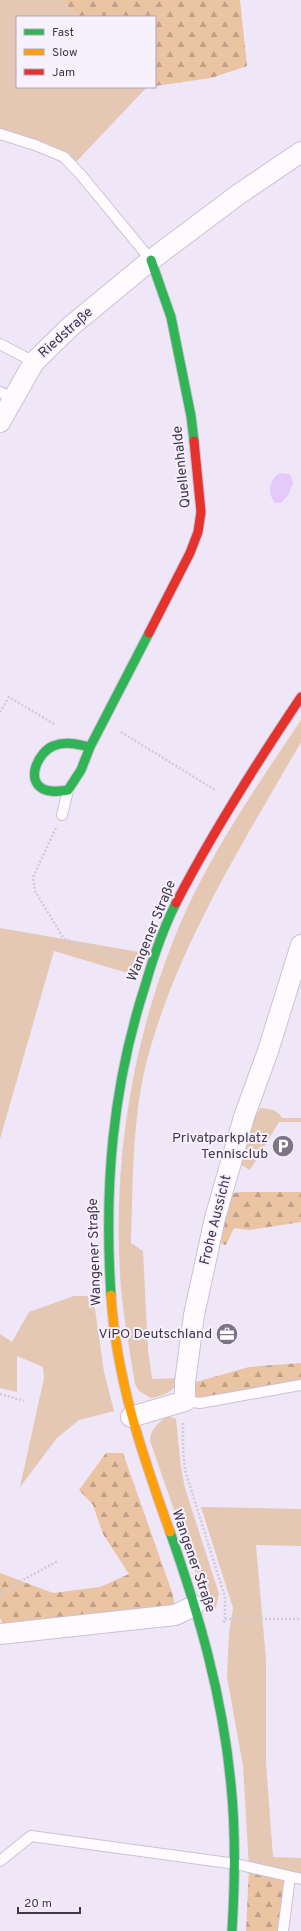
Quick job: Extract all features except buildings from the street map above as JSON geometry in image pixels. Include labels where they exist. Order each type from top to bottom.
[{"type":"main road","name":"Quellenhalde","points":[[68,790],[81,770],[90,747],[190,553],[198,532],[201,512],[191,416],[170,317],[151,260]]},
{"type":"main road","name":"Wangener Straße","points":[[232,1931],[236,1864],[230,1762],[224,1721],[205,1640],[131,1417],[118,1356],[112,1313],[107,1253],[108,1179],[115,1107],[128,1039],[163,932],[199,857],[233,800],[301,697]]},
{"type":"main road","points":[[68,790],[54,793],[41,788],[36,782],[33,774],[40,757],[48,748],[54,746],[72,743],[90,747]]},
{"type":"street","name":"Riedstraße","points":[[0,422],[7,395],[34,362],[71,326],[151,260],[239,194],[301,152]]},
{"type":"street","name":"Frohe Aussicht","points":[[185,1401],[185,1382],[194,1315],[215,1218],[244,1117],[268,1051],[301,945]]},
{"type":"street","points":[[131,1417],[185,1401]]},
{"type":"street","points":[[0,1634],[175,1615],[194,1606]]},
{"type":"lane","points":[[0,134],[64,158],[81,174],[151,260]]},
{"type":"lane","points":[[0,344],[34,362]]},
{"type":"lane","points":[[62,815],[68,790]]},
{"type":"lane","points":[[185,1401],[200,1403],[301,1385]]},
{"type":"lane","points":[[0,1861],[31,1836],[236,1864],[301,1879]]},
{"type":"lane","points":[[284,1931],[290,1877]]},
{"type":"path","points":[[0,712],[9,697],[57,725]]},
{"type":"path","points":[[104,721],[233,800]]},
{"type":"path","points":[[62,815],[33,877],[35,891],[64,939],[109,955]]},
{"type":"path","points":[[0,1394],[24,1401]]},
{"type":"path","points":[[185,1401],[182,1432],[185,1470],[225,1597],[225,1619],[221,1628],[205,1640]]},
{"type":"path","points":[[0,1595],[21,1581],[58,1561]]},
{"type":"path","points":[[225,1619],[301,1619]]},
{"type":"shaded area","points":[[0,0],[59,0],[80,16],[16,16],[16,88],[146,88],[76,162],[49,147],[0,129]]},
{"type":"shaded area","points":[[280,473],[290,474],[293,483],[289,494],[281,503],[275,503],[272,499],[270,487],[273,479]]},
{"type":"shaded area","points":[[301,720],[301,742],[233,860],[173,982],[145,1068],[135,1133],[131,1243],[143,1251],[148,1350],[152,1379],[180,1378],[172,1390],[160,1396],[151,1398],[139,1391],[135,1384],[122,1301],[119,1241],[119,1193],[123,1145],[139,1051],[151,1005],[166,959],[196,889],[238,815]]},
{"type":"shaded area","points":[[0,928],[139,952],[131,974],[54,951],[0,1139]]},
{"type":"shaded area","points":[[260,1108],[275,1111],[282,1118],[301,1118],[301,1122],[279,1122],[250,1170],[240,1164],[251,1125]]},
{"type":"shaded area","points":[[74,1296],[87,1296],[95,1309],[104,1372],[114,1411],[79,1420],[57,1438],[20,1487],[44,1378],[43,1367],[17,1356],[17,1392],[0,1388],[0,1334],[12,1342],[29,1312]]},
{"type":"shaded area","points":[[168,1416],[176,1419],[181,1468],[185,1488],[219,1594],[216,1608],[213,1611],[209,1610],[150,1441],[153,1429],[158,1423]]},
{"type":"shaded area","points":[[201,1507],[301,1509],[301,1546],[256,1545],[266,1660],[266,1763],[273,1857],[301,1858],[301,1879],[249,1868],[243,1766],[227,1677],[229,1633],[233,1608]]},
{"type":"green space","points":[[59,0],[240,0],[247,66],[211,78],[156,86],[156,16],[80,16]]},
{"type":"green space","points":[[301,1192],[301,1222],[249,1230],[234,1228],[226,1245],[217,1242],[225,1207],[233,1193]]},
{"type":"green space","points":[[301,1363],[301,1385],[189,1402],[189,1384],[249,1367]]},
{"type":"green space","points":[[106,1453],[123,1453],[173,1595],[174,1603],[172,1609],[6,1630],[0,1618],[0,1573],[53,1593],[100,1587],[129,1574],[103,1534],[93,1505],[79,1490]]},
{"type":"green space","points":[[249,1868],[290,1877],[283,1931],[246,1931]]},
{"type":"traffic: fast","points":[[151,260],[171,317],[191,416],[194,441]]},
{"type":"traffic: fast","points":[[90,747],[81,770],[68,790],[49,791],[38,785],[35,779],[36,766],[43,754],[48,749],[58,744],[67,743],[90,747],[149,633]]},
{"type":"traffic: fast","points":[[111,1295],[109,1255],[110,1177],[118,1100],[134,1024],[148,975],[163,933],[176,903]]},
{"type":"traffic: fast","points":[[170,1532],[200,1625],[216,1688],[222,1720],[233,1803],[234,1876],[232,1931]]},
{"type":"traffic: slow","points":[[111,1295],[118,1356],[124,1386],[140,1445],[170,1532]]},
{"type":"traffic: jam","points":[[149,633],[190,553],[198,532],[201,512],[194,441]]},
{"type":"traffic: jam","points":[[176,903],[190,876],[236,798],[301,697]]},
{"type":"place","name":"Privatparkplatz Tennisclub","points":[[283,1146]]},
{"type":"place","name":"ViPO Deutschland","points":[[227,1334]]}]
